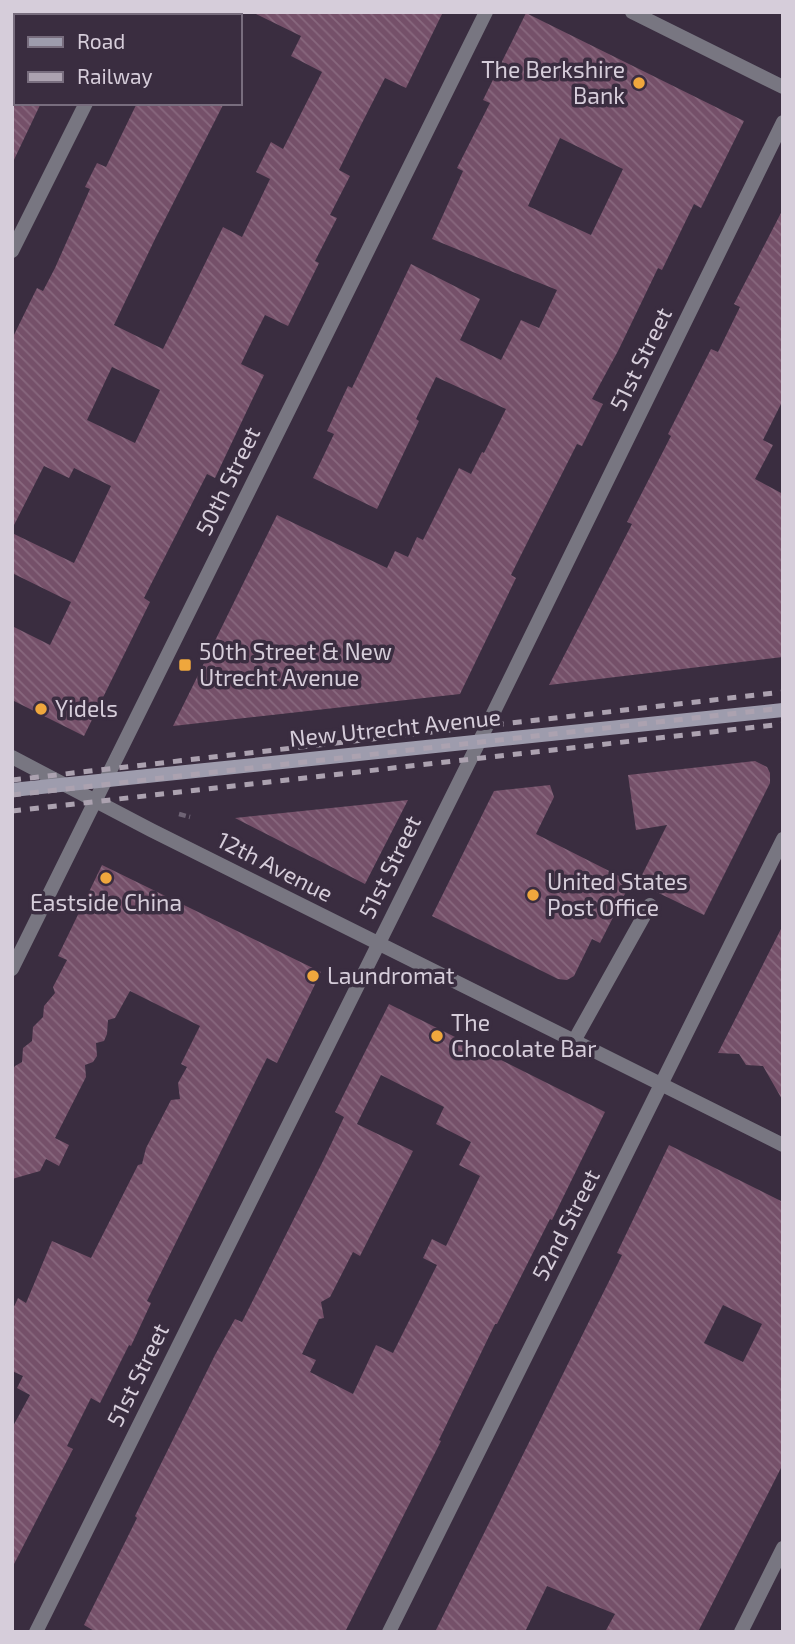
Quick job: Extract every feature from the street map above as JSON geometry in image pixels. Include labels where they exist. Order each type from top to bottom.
[{"type":"street","name":"50th Street","points":[[12,969],[486,12]]},
{"type":"street","points":[[632,12],[783,87]]},
{"type":"street","points":[[12,251],[85,105]]},
{"type":"street","name":"51st Street","points":[[36,1632],[479,742],[783,122]]},
{"type":"street","name":"New Utrecht Avenue","points":[[12,790],[783,709]]},
{"type":"street","name":"12th Avenue","points":[[12,757],[378,944],[783,1145]]},
{"type":"street","name":"52nd Street","points":[[388,1632],[783,839]]},
{"type":"street","points":[[574,1041],[650,905]]},
{"type":"street","points":[[741,1632],[783,1548]]},
{"type":"path","points":[[179,814],[190,817]]},
{"type":"building","points":[[252,12],[443,12],[406,88],[385,78],[362,123],[339,170],[350,176],[330,215],[337,218],[315,261],[319,263],[288,326],[265,315],[254,337],[241,364],[264,375],[215,478],[207,474],[144,598],[150,602],[84,736],[12,700],[12,626],[50,645],[71,602],[12,573],[12,533],[74,563],[111,486],[74,468],[69,478],[44,466],[12,529],[12,339],[37,288],[43,291],[55,268],[90,189],[85,187],[97,163],[106,167],[136,105],[223,105],[114,325],[163,349],[223,227],[242,237],[270,179],[256,172],[271,142],[283,149],[322,72],[291,56],[301,36]],"holes":[[[112,367],[160,390],[135,443],[87,420]]]},
{"type":"building","points":[[526,13],[744,121],[701,208],[694,204],[662,270],[658,268],[592,399],[603,404],[582,446],[577,444],[511,575],[516,578],[460,694],[173,726],[277,515],[387,568],[395,551],[408,557],[417,537],[423,540],[459,468],[471,474],[506,409],[436,377],[416,419],[419,421],[377,509],[313,478],[334,434],[327,431],[348,386],[352,388],[411,264],[480,299],[460,340],[501,360],[521,320],[539,328],[557,290],[432,239],[463,171],[457,168],[490,103],[483,100]],"holes":[[[560,138],[623,169],[591,235],[528,206]]]},
{"type":"building","points":[[12,103],[40,105],[12,164]]},
{"type":"building","points":[[783,209],[783,400],[763,440],[773,445],[755,479],[783,494],[783,657],[549,685],[632,524],[627,522],[711,349],[718,352],[740,307],[734,304]]},
{"type":"building","points":[[755,761],[767,767],[770,783],[704,915],[638,883],[667,825],[636,830],[628,775]]},
{"type":"building","name":"United States Post Office","points":[[550,785],[554,797],[536,834],[631,882],[600,943],[592,939],[574,976],[567,980],[558,979],[432,916],[494,791]]},
{"type":"building","points":[[408,800],[365,884],[235,818]]},
{"type":"building","points":[[102,865],[321,972],[277,1063],[267,1058],[147,1301],[151,1303],[131,1346],[129,1345],[100,1403],[91,1398],[67,1446],[73,1449],[12,1568],[12,1428],[30,1395],[17,1388],[23,1376],[12,1371],[12,1311],[18,1298],[26,1303],[52,1241],[91,1258],[138,1165],[142,1164],[146,1148],[171,1100],[180,1099],[178,1083],[187,1067],[181,1064],[200,1026],[130,991],[115,1018],[108,1020],[104,1041],[96,1043],[97,1056],[93,1062],[85,1065],[86,1077],[55,1138],[69,1145],[59,1166],[46,1159],[40,1171],[12,1179],[12,1071],[22,1062],[23,1048],[32,1041],[33,1027],[43,1017],[44,1006],[55,993],[53,987],[67,960],[58,956]]},
{"type":"building","points":[[783,925],[783,1101],[763,1066],[746,1065],[739,1054],[718,1053]]},
{"type":"building","points":[[389,1004],[605,1112],[552,1220],[550,1219],[495,1324],[439,1440],[441,1441],[345,1632],[96,1632],[84,1625],[215,1355],[235,1319],[242,1322],[323,1161],[344,1117],[335,1112]],"holes":[[[381,1075],[444,1107],[436,1124],[471,1142],[459,1165],[480,1176],[446,1246],[432,1239],[423,1258],[437,1265],[393,1353],[376,1345],[353,1394],[310,1372],[316,1360],[302,1354],[319,1319],[324,1318],[321,1302],[330,1297],[353,1252],[360,1256],[413,1151],[357,1124]]]},
{"type":"building","points":[[669,1145],[783,1202],[783,1464],[698,1632],[605,1632],[615,1614],[547,1586],[525,1632],[435,1632],[622,1255],[617,1253]],"holes":[[[723,1305],[762,1324],[743,1362],[704,1343]]]},
{"type":"railway","points":[[12,780],[783,692]]},
{"type":"railway","points":[[12,795],[783,708]]},
{"type":"railway","points":[[12,811],[783,724]]},
{"type":"place","name":"The Berkshire Bank","points":[[639,83]]},
{"type":"place","name":"50th Street & New Utrecht Avenue","points":[[185,665]]},
{"type":"place","name":"Yidels","points":[[41,709]]},
{"type":"place","name":"Eastside China","points":[[106,878]]},
{"type":"place","name":"United States Post Office","points":[[533,895]]},
{"type":"place","name":"Laundromat","points":[[313,976]]},
{"type":"place","name":"The Chocolate Bar","points":[[437,1036]]}]
